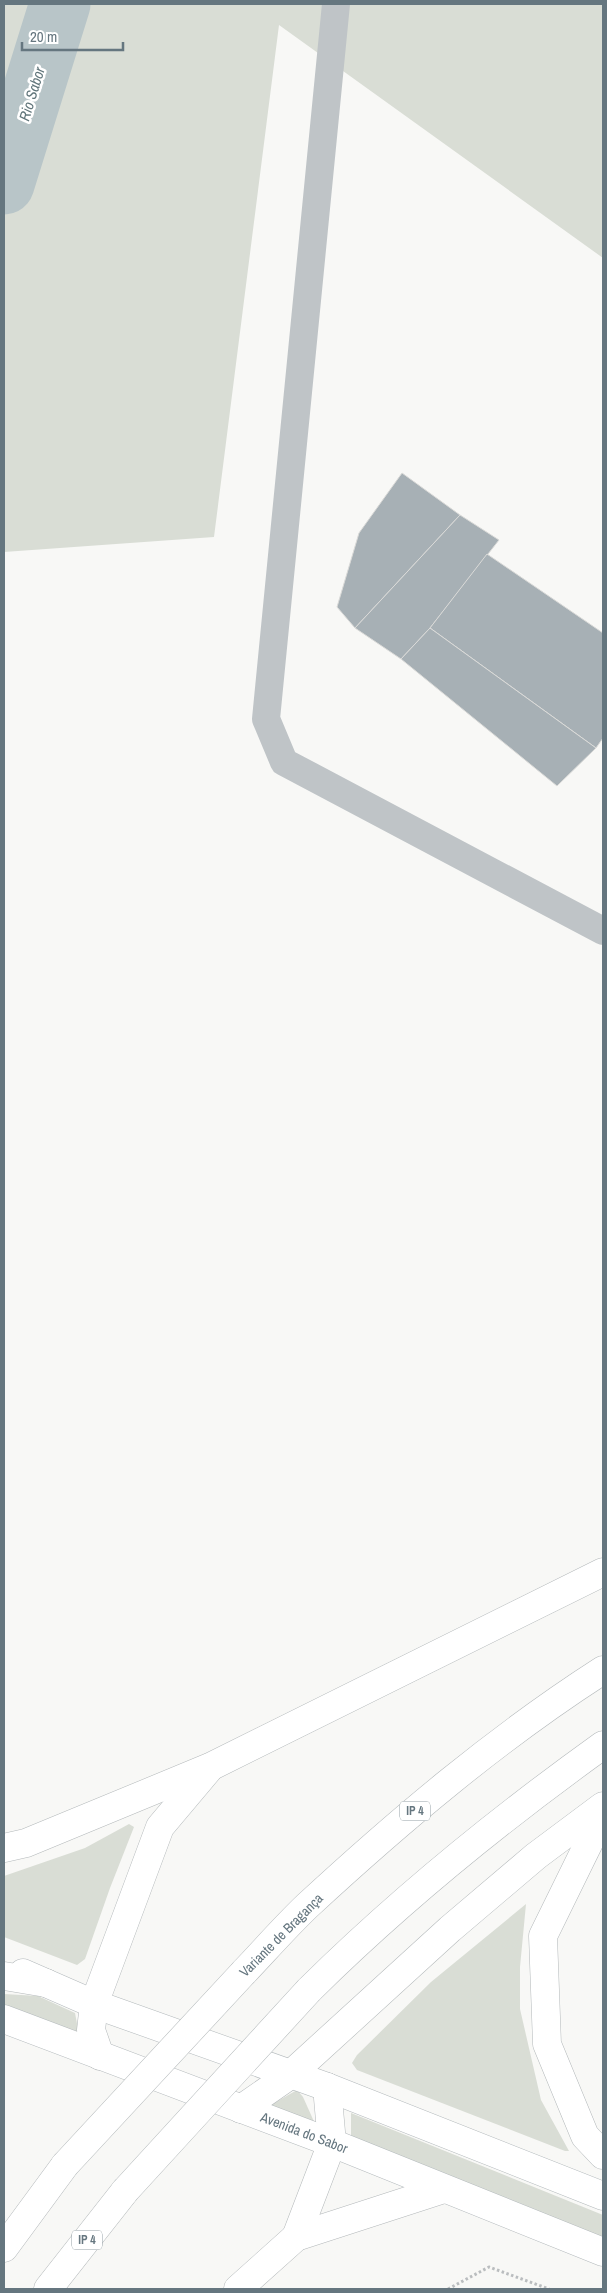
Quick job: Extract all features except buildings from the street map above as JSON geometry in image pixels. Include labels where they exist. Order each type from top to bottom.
[{"type":"main road","points":[[4,1848],[26,1843],[210,1767],[603,1572]]},
{"type":"main road","name":"Variante de Bragança","points":[[4,2248],[65,2165],[306,1907],[439,1790],[560,1698],[603,1670]]},
{"type":"main road","name":"IP 4","points":[[48,2289],[125,2190],[309,1990],[367,1933],[540,1791],[603,1745]]},
{"type":"main road","points":[[100,2056],[91,2030],[94,2004],[160,1827],[210,1767]]},
{"type":"main road","points":[[241,2109],[290,2075],[450,1929],[536,1856],[603,1806]]},
{"type":"main road","points":[[603,1814],[543,1936],[547,2044],[585,2136],[603,2155]]},
{"type":"main road","points":[[4,1965],[94,2004],[326,2087],[603,2196]]},
{"type":"main road","points":[[4,1976],[46,1983]]},
{"type":"main road","name":"Avenida do Sabor","points":[[4,2019],[332,2143],[603,2252]]},
{"type":"main road","points":[[296,2237],[332,2143],[326,2087]]},
{"type":"main road","points":[[238,2289],[296,2237],[444,2189]]},
{"type":"street","points":[[336,4],[266,720],[284,762],[603,931]]},
{"type":"path","points":[[448,2289],[490,2266],[549,2289]]},
{"type":"shaded area","points":[[4,4],[603,4],[603,258],[279,25],[214,537],[4,552]]},
{"type":"shaded area","points":[[129,1824],[134,1827],[85,1959],[77,1965],[4,1937],[4,1876],[85,1848]]},
{"type":"shaded area","points":[[526,1904],[520,1967],[520,2009],[541,2100],[569,2151],[357,2070],[352,2063],[357,2055],[431,1982]]},
{"type":"shaded area","points":[[4,1994],[38,1996],[75,2013],[79,2034],[4,2008]]},
{"type":"shaded area","points":[[297,2090],[303,2097],[316,2126],[262,2106],[276,2102]]},
{"type":"shaded area","points":[[351,2113],[603,2215],[603,2239],[351,2141]]},
{"type":"waterway","name":"Rio Sabor","points":[[4,184],[60,4]]}]
